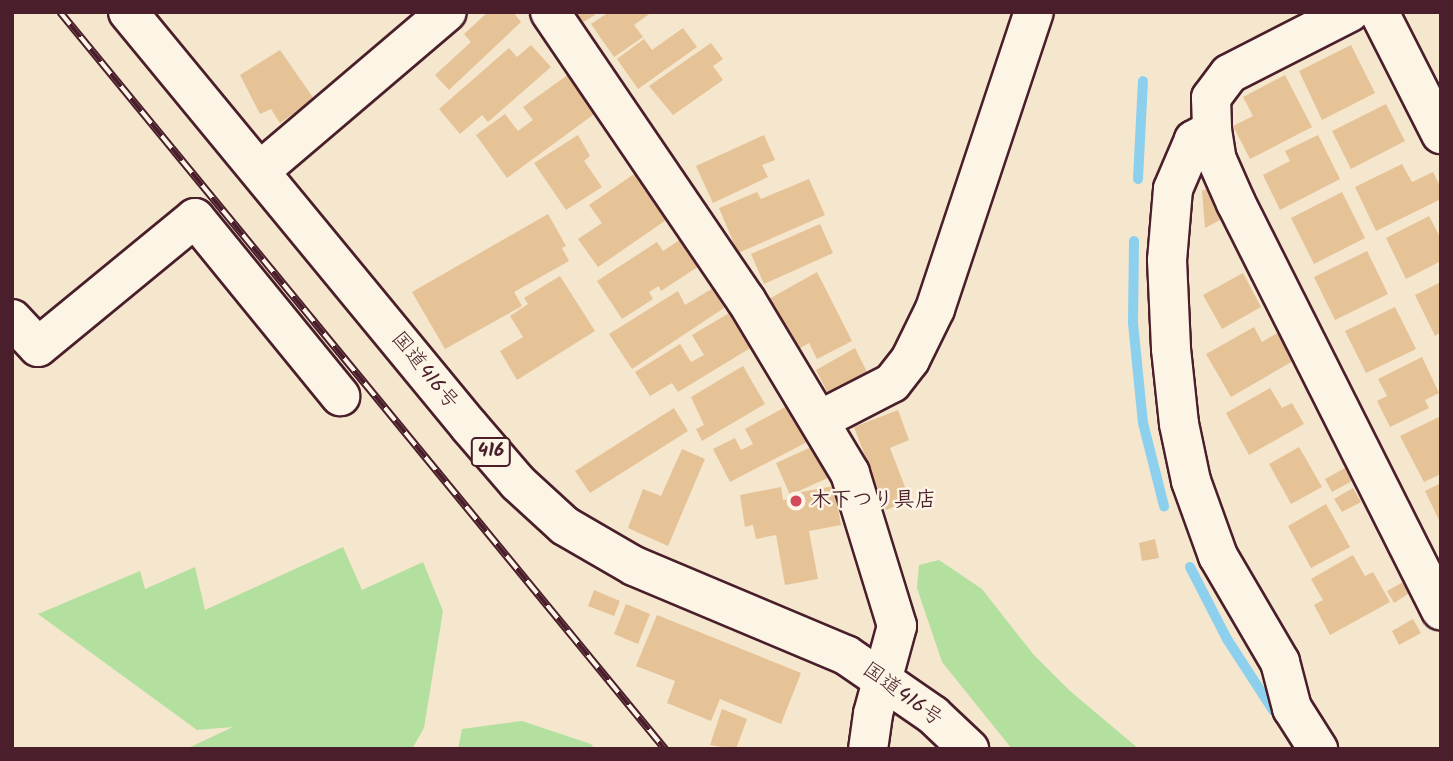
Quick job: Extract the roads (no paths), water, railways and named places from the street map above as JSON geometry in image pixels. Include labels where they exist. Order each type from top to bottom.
[{"type":"main road","name":"国道416号","points":[[128,12],[477,436],[518,483],[565,526],[634,566],[846,655],[885,679],[933,715],[970,749]]},
{"type":"main road","points":[[260,171],[447,12]]},
{"type":"main road","points":[[550,12],[739,289],[850,473],[897,626],[885,679],[873,714],[868,749]]},
{"type":"main road","points":[[820,420],[892,383],[910,360],[934,309],[1034,12]]},
{"type":"main road","points":[[1350,12],[1229,74],[1211,98],[1212,130],[1217,160],[1236,203],[1441,610]]},
{"type":"main road","points":[[1379,12],[1441,134]]},
{"type":"main road","points":[[1212,130],[1194,140],[1173,189],[1167,260],[1171,349],[1179,424],[1191,481],[1219,556],[1280,662],[1292,708],[1318,749]]},
{"type":"main road","points":[[12,318],[38,347],[195,218],[340,396]]},
{"type":"waterway","points":[[1138,179],[1143,81]]},
{"type":"waterway","points":[[1134,241],[1133,323],[1143,423],[1164,506]]},
{"type":"waterway","points":[[1190,567],[1227,639],[1273,710]]},
{"type":"railway","points":[[60,12],[665,749]]},
{"type":"place","name":"木下つり具店","points":[[796,501]]}]
